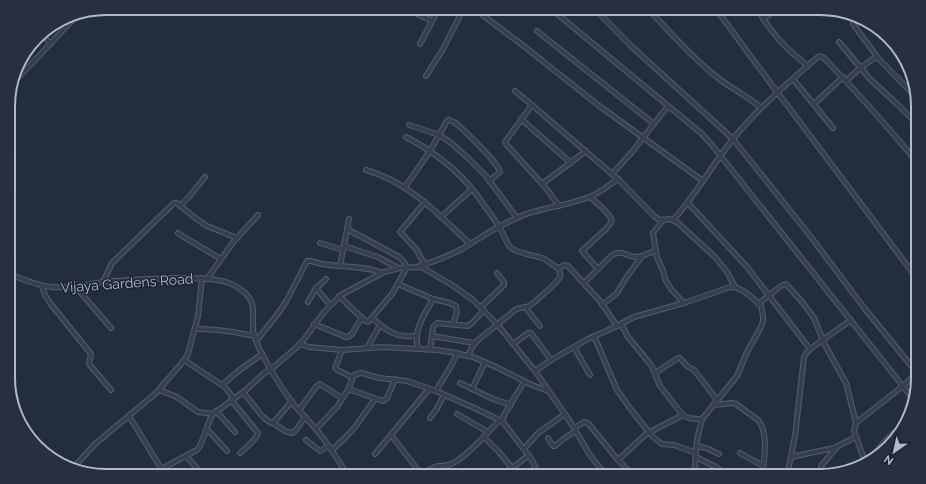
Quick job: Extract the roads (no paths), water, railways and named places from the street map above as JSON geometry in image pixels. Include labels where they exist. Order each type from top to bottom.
[{"type":"street","points":[[421,15],[432,20]]},
{"type":"street","points":[[420,44],[435,15]]},
{"type":"street","points":[[426,76],[443,49],[460,15]]},
{"type":"street","points":[[482,15],[643,138],[703,181]]},
{"type":"street","points":[[558,15],[702,134],[721,155],[909,394]]},
{"type":"street","points":[[601,15],[630,45],[733,139],[811,237],[911,367]]},
{"type":"street","points":[[653,15],[710,72],[761,108]]},
{"type":"street","points":[[720,15],[911,271]]},
{"type":"street","points":[[761,15],[784,45],[808,66]]},
{"type":"street","points":[[763,19],[768,15]]},
{"type":"street","points":[[20,75],[71,22]]},
{"type":"street","points":[[854,22],[854,24],[876,56],[909,90]]},
{"type":"street","points":[[537,31],[654,124]]},
{"type":"street","points":[[46,38],[51,44]]},
{"type":"street","points":[[838,42],[870,79],[911,118]]},
{"type":"street","points":[[673,220],[688,203],[733,139],[761,108],[819,56],[822,57],[844,79],[911,155]]},
{"type":"street","points":[[814,104],[844,79],[876,56]]},
{"type":"street","points":[[793,79],[833,128]]},
{"type":"street","points":[[516,91],[618,179],[654,216],[658,219],[673,220],[715,257],[724,268],[735,287]]},
{"type":"street","points":[[532,104],[505,142],[559,206]]},
{"type":"street","points":[[612,174],[668,106]]},
{"type":"street","points":[[521,119],[571,163]]},
{"type":"street","points":[[405,187],[430,151],[448,120],[459,126],[487,154],[499,169],[500,172],[489,181]]},
{"type":"street","points":[[409,125],[439,135],[450,142],[469,159],[489,181],[517,218]]},
{"type":"street","points":[[406,137],[430,151],[443,161],[472,189],[483,203],[512,248],[517,251],[543,258],[558,268],[560,274],[560,277],[554,284],[532,304],[515,310],[474,343],[468,356]]},
{"type":"street","points":[[542,184],[586,152]]},
{"type":"street","points":[[366,170],[386,176],[405,187],[425,202],[470,244]]},
{"type":"street","points":[[180,206],[205,177]]},
{"type":"street","points":[[159,390],[177,397],[198,412],[215,412],[243,392],[300,344],[330,305],[339,296],[347,291],[381,273],[399,268],[424,265],[442,259],[483,235],[517,218],[538,210],[559,206],[590,197],[618,179]]},
{"type":"street","points":[[440,216],[472,189]]},
{"type":"street","points":[[590,197],[612,218],[612,221],[607,228],[582,251],[598,269]]},
{"type":"street","points":[[102,282],[112,263],[175,202],[207,226],[236,238]]},
{"type":"street","points":[[424,265],[416,249],[400,232],[425,202]]},
{"type":"street","points":[[688,203],[742,262],[810,350]]},
{"type":"street","points":[[77,464],[108,432],[159,390],[184,360],[189,350],[195,328],[204,278],[221,259],[236,238],[258,214]]},
{"type":"street","points":[[340,266],[349,219]]},
{"type":"street","points":[[663,220],[653,233],[656,251],[668,284],[684,302]]},
{"type":"street","points":[[347,229],[399,257],[407,267]]},
{"type":"street","points":[[178,233],[221,259]]},
{"type":"street","points":[[320,243],[378,257],[399,268]]},
{"type":"street","points":[[584,283],[615,253],[623,253],[638,257],[656,251]]},
{"type":"street","points":[[602,305],[617,292],[643,255]]},
{"type":"street","points":[[256,341],[288,300],[307,261],[310,260],[322,264],[374,270],[381,273]]},
{"type":"street","points":[[558,268],[566,265],[584,283],[651,365],[660,386],[683,415],[691,419],[702,419]]},
{"type":"street","points":[[419,266],[452,285],[473,300],[497,324],[535,371],[575,429],[590,455],[601,469]]},
{"type":"street","points":[[339,296],[366,322],[368,322],[392,294],[407,267]]},
{"type":"street","points":[[430,349],[433,327],[437,323],[470,326],[482,309],[504,285],[504,282],[497,273]]},
{"type":"street","name":"Vijaya Gardens Road","points":[[15,276],[52,288],[102,282],[149,279],[204,278],[231,284],[251,299],[254,308],[253,320],[256,341],[283,389],[332,450],[344,469]]},
{"type":"street","points":[[308,302],[316,288],[326,279]]},
{"type":"street","points":[[398,284],[433,299],[456,306],[453,324]]},
{"type":"street","points":[[758,304],[781,286],[786,284],[814,318],[827,350],[846,383],[856,423],[854,431],[863,458]]},
{"type":"street","points":[[42,286],[50,303],[90,354],[89,364],[111,390]]},
{"type":"street","points":[[75,286],[111,328]]},
{"type":"street","points":[[535,371],[551,360],[594,336],[634,317],[730,287],[741,289],[761,306],[763,321],[747,352],[737,376],[702,419],[695,469]]},
{"type":"street","points":[[316,288],[330,305]]},
{"type":"street","points":[[418,348],[417,336],[421,322],[433,299]]},
{"type":"street","points":[[525,307],[540,326]]},
{"type":"street","points":[[314,324],[348,337],[362,317]]},
{"type":"street","points":[[372,318],[389,332],[417,336]]},
{"type":"street","points":[[788,469],[795,436],[805,354],[851,320]]},
{"type":"street","points":[[367,348],[380,325]]},
{"type":"street","points":[[195,328],[255,336]]},
{"type":"street","points":[[513,344],[528,333],[531,333],[551,360]]},
{"type":"street","points":[[432,336],[474,343]]},
{"type":"street","points":[[594,336],[617,390],[655,440],[662,444],[674,445],[696,455],[719,469]]},
{"type":"street","points":[[300,344],[309,347],[342,350],[382,347],[418,348],[468,356],[496,367],[524,382],[548,391]]},
{"type":"street","points":[[574,347],[590,375]]},
{"type":"street","points":[[342,350],[335,368],[352,377]]},
{"type":"street","points":[[222,385],[262,354]]},
{"type":"street","points":[[436,391],[442,379],[453,364],[457,354]]},
{"type":"street","points":[[655,373],[680,358],[687,366],[694,370],[717,400]]},
{"type":"street","points":[[184,360],[229,391],[233,400],[258,433],[257,437],[240,453]]},
{"type":"street","points":[[472,389],[485,362]]},
{"type":"street","points":[[316,429],[337,407],[348,389],[352,381],[352,377],[356,374],[362,373],[379,378],[407,381],[436,391],[501,421],[529,455],[536,469]]},
{"type":"street","points":[[348,389],[383,401],[387,398],[395,379]]},
{"type":"street","points":[[856,423],[911,380]]},
{"type":"street","points":[[431,469],[434,467],[446,466],[458,461],[484,437],[503,419],[524,382]]},
{"type":"street","points":[[460,383],[511,406]]},
{"type":"street","points":[[299,410],[316,387],[320,384],[342,398]]},
{"type":"street","points":[[375,454],[430,389]]},
{"type":"street","points":[[243,392],[263,417],[285,431],[292,433],[296,430],[305,417]]},
{"type":"street","points":[[430,418],[444,395]]},
{"type":"street","points":[[332,450],[355,428],[375,399]]},
{"type":"street","points":[[273,423],[292,401]]},
{"type":"street","points":[[713,405],[728,403],[736,404],[762,423],[765,446],[763,469]]},
{"type":"street","points":[[163,469],[197,450],[215,412]]},
{"type":"street","points":[[215,412],[235,432]]},
{"type":"street","points":[[457,414],[488,432]]},
{"type":"street","points":[[524,449],[538,433],[565,414]]},
{"type":"street","points":[[618,460],[649,432],[683,415]]},
{"type":"street","points":[[129,416],[161,469]]},
{"type":"street","points":[[548,438],[553,446],[556,446],[584,422],[588,423],[627,469]]},
{"type":"street","points":[[207,429],[227,451]]},
{"type":"street","points":[[391,435],[416,469]]},
{"type":"street","points":[[484,437],[512,468],[529,455]]},
{"type":"street","points":[[791,457],[836,447],[856,437]]},
{"type":"street","points":[[306,440],[320,451],[328,445]]},
{"type":"street","points":[[697,446],[719,454]]},
{"type":"street","points":[[821,469],[821,466],[836,447]]},
{"type":"street","points":[[740,453],[763,466]]},
{"type":"street","points":[[186,456],[198,469]]}]
